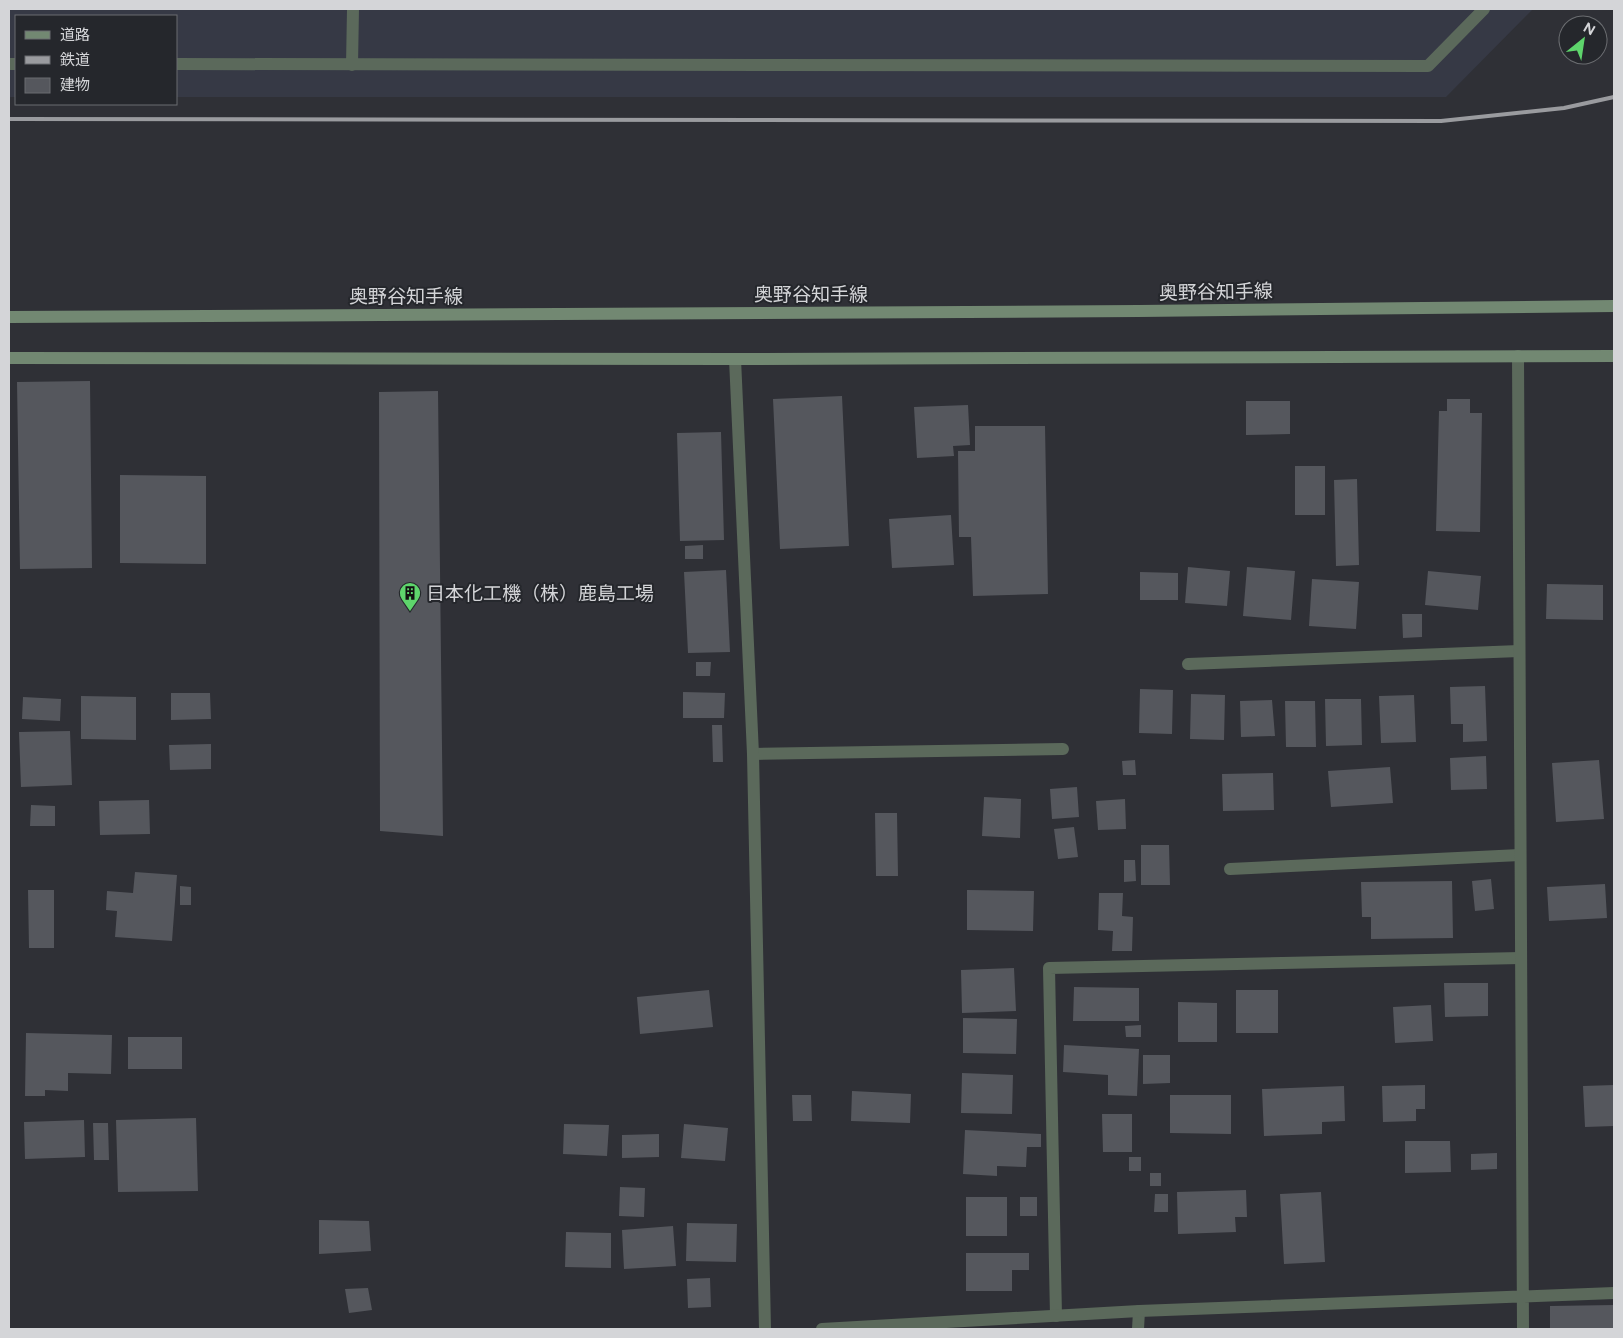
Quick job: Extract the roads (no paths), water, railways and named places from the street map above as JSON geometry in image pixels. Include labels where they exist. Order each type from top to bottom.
[{"type":"main road","name":"奥野谷知手線","points":[[9,317],[1139,311],[1614,306]]},
{"type":"main road","points":[[9,358],[735,359],[1614,356]]},
{"type":"street","points":[[352,65],[353,9]]},
{"type":"street","points":[[178,64],[1428,66],[1484,9]]},
{"type":"street","points":[[1518,356],[1518,651],[1523,1329]]},
{"type":"street","points":[[735,359],[753,754],[765,1329]]},
{"type":"street","points":[[1188,664],[1518,651]]},
{"type":"street","points":[[753,754],[1063,750]]},
{"type":"street","points":[[1230,869],[1520,855]]},
{"type":"street","points":[[1056,1316],[1049,968],[1521,958]]},
{"type":"street","points":[[822,1329],[1139,1311],[1524,1298],[1614,1293]]},
{"type":"street","points":[[1138,1329],[1139,1311]]},
{"type":"railway","points":[[9,119],[1441,121],[1564,108],[1614,97]]},
{"type":"place","name":"日本化工機（株）鹿島工場","points":[[410,612]]}]
